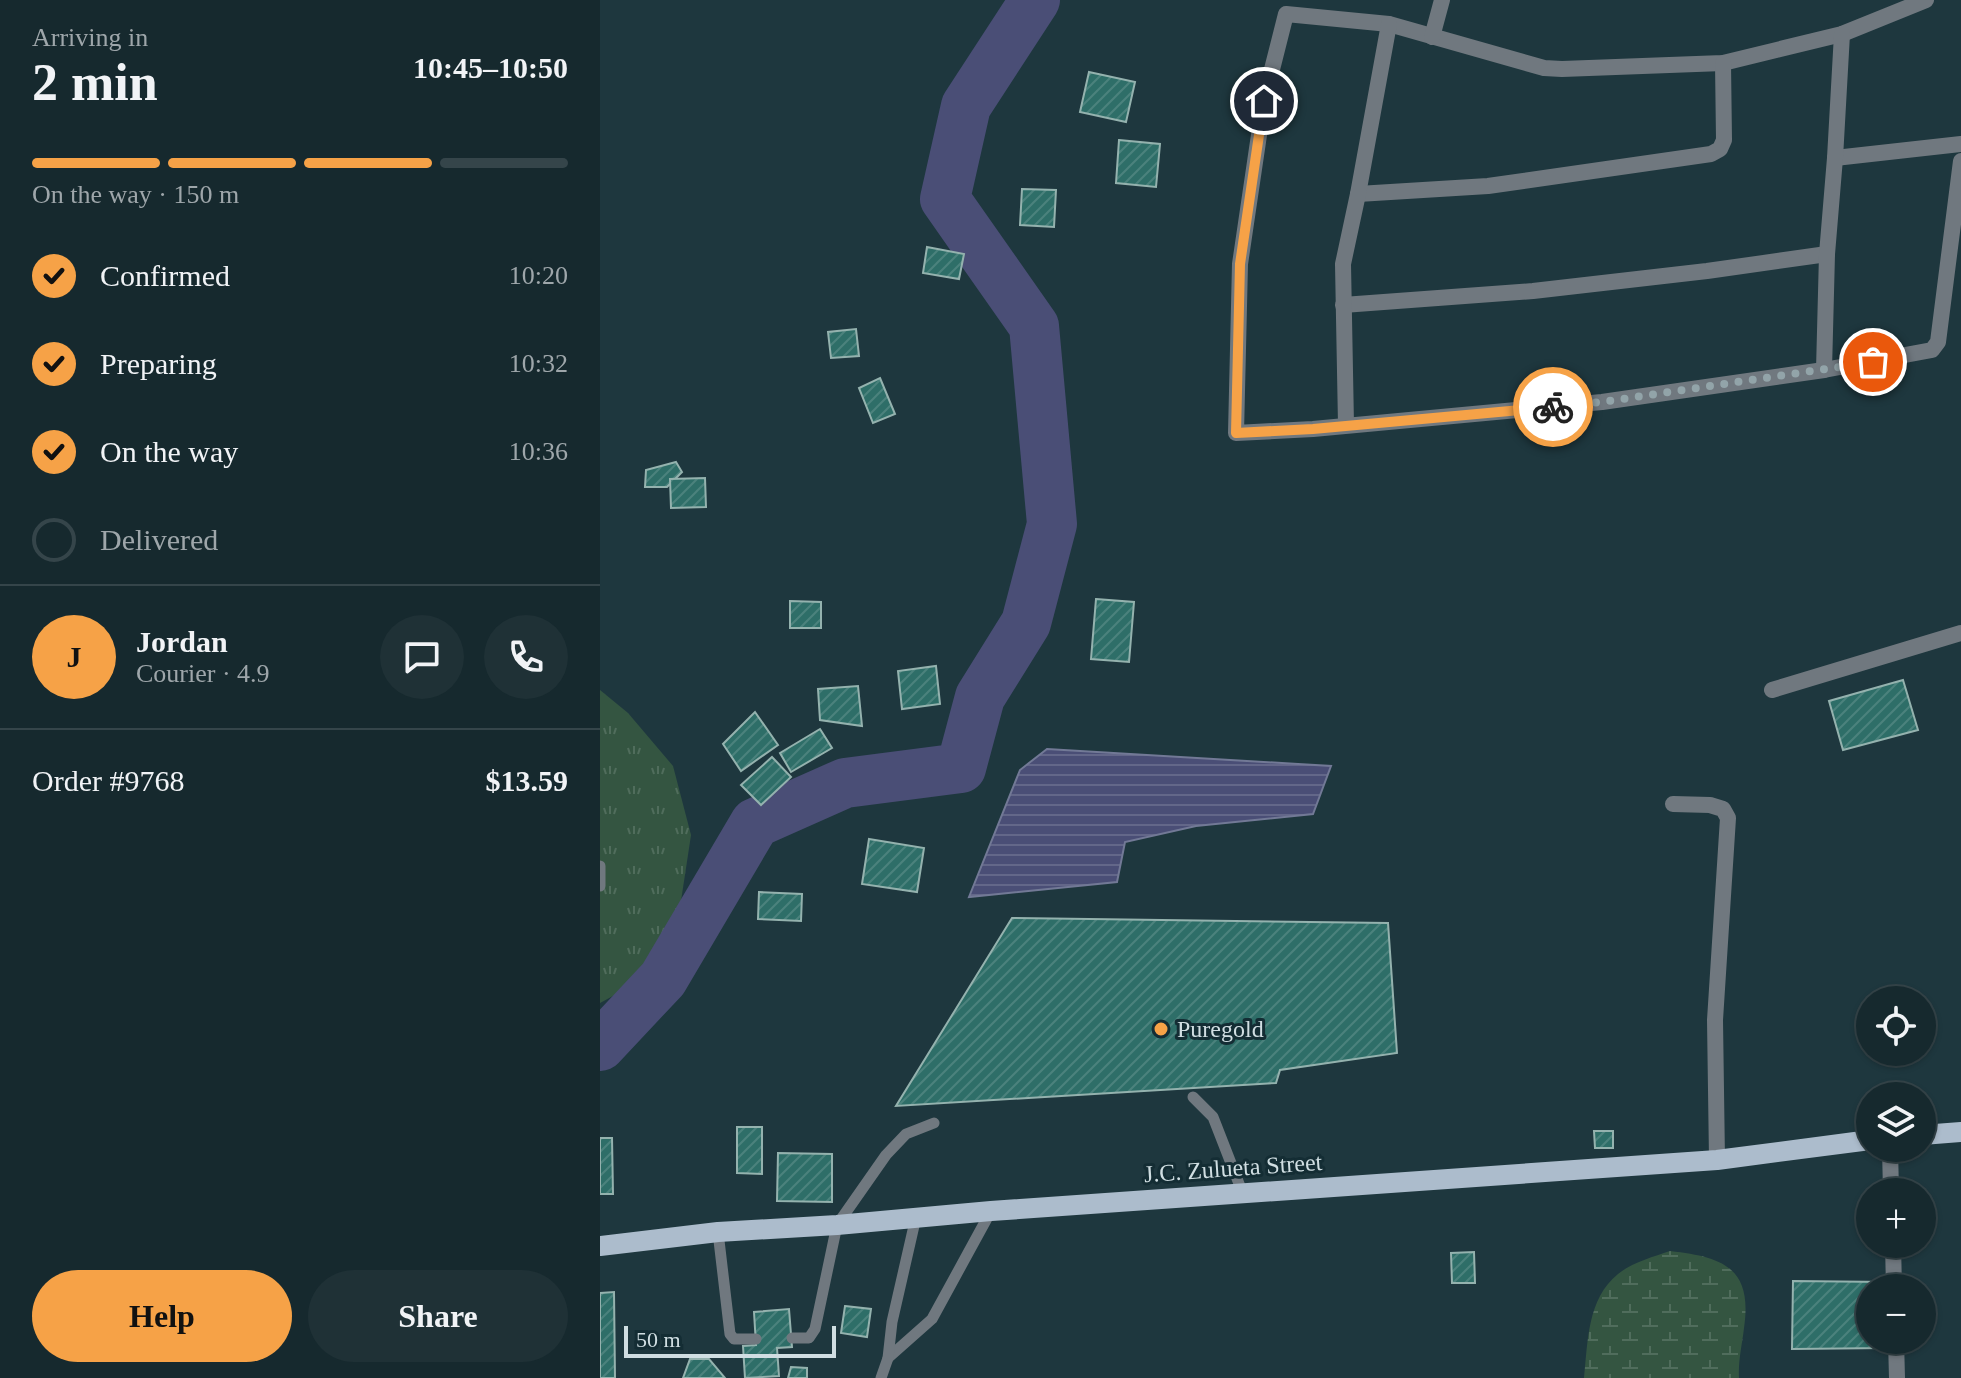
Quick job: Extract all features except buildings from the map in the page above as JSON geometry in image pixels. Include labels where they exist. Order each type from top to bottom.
[{"type":"main road","points":[[1936,1134],[1961,1132]]},
{"type":"main road","name":"J.C. Zulueta Street","points":[[600,1246],[718,1232],[1717,1160],[1856,1142]]},
{"type":"street","points":[[1432,37],[1442,0]]},
{"type":"street","points":[[1926,0],[1842,34],[1723,63],[1562,69],[1544,68],[1389,24],[1286,14],[1264,101],[1240,264],[1236,433],[1313,429],[1602,402],[1922,354],[1932,350],[1938,342],[1961,161]]},
{"type":"street","points":[[1346,425],[1343,264],[1389,24]]},
{"type":"street","points":[[1824,370],[1827,254],[1842,34]]},
{"type":"street","points":[[1358,194],[1488,186],[1711,154],[1720,149],[1724,140],[1723,63]]},
{"type":"street","points":[[1835,158],[1961,144]]},
{"type":"street","points":[[1343,305],[1533,291],[1827,254]]},
{"type":"street","points":[[1772,690],[1961,633]]},
{"type":"street","points":[[1673,804],[1710,805],[1723,809],[1728,818],[1715,1020],[1717,1160]]},
{"type":"street","points":[[1896,1354],[1897,1378]]},
{"type":"lane","points":[[600,866],[600,886]]},
{"type":"lane","points":[[1193,1097],[1213,1117],[1243,1194]]},
{"type":"lane","points":[[792,1338],[809,1338],[815,1329],[837,1225],[886,1155],[906,1134],[934,1123]]},
{"type":"lane","points":[[888,1358],[932,1319],[991,1211]]},
{"type":"lane","points":[[881,1378],[888,1358],[892,1322],[916,1217]]},
{"type":"lane","points":[[718,1232],[730,1334],[734,1339],[756,1339]]},
{"type":"green space","points":[[600,690],[628,713],[673,766],[691,835],[679,914],[633,985],[600,1003]]},
{"type":"green space","points":[[1670,1251],[1719,1262],[1738,1278],[1746,1307],[1739,1378],[1584,1378],[1591,1322],[1600,1296],[1608,1284],[1630,1266]]},
{"type":"water","points":[[1047,749],[1331,766],[1313,814],[1196,826],[1125,842],[1117,882],[969,897],[1020,770]]},
{"type":"waterway","points":[[600,1046],[663,979],[755,823],[845,783],[961,768],[980,697],[1026,623],[1052,524],[1034,326],[945,199],[966,106],[1035,0]]},
{"type":"way so far","points":[[1553,407],[1873,362]]},
{"type":"place","name":"Puregold","points":[[1161,1029]]},
{"type":"route","points":[[1264,101],[1240,264],[1236,433],[1553,407]]}]
